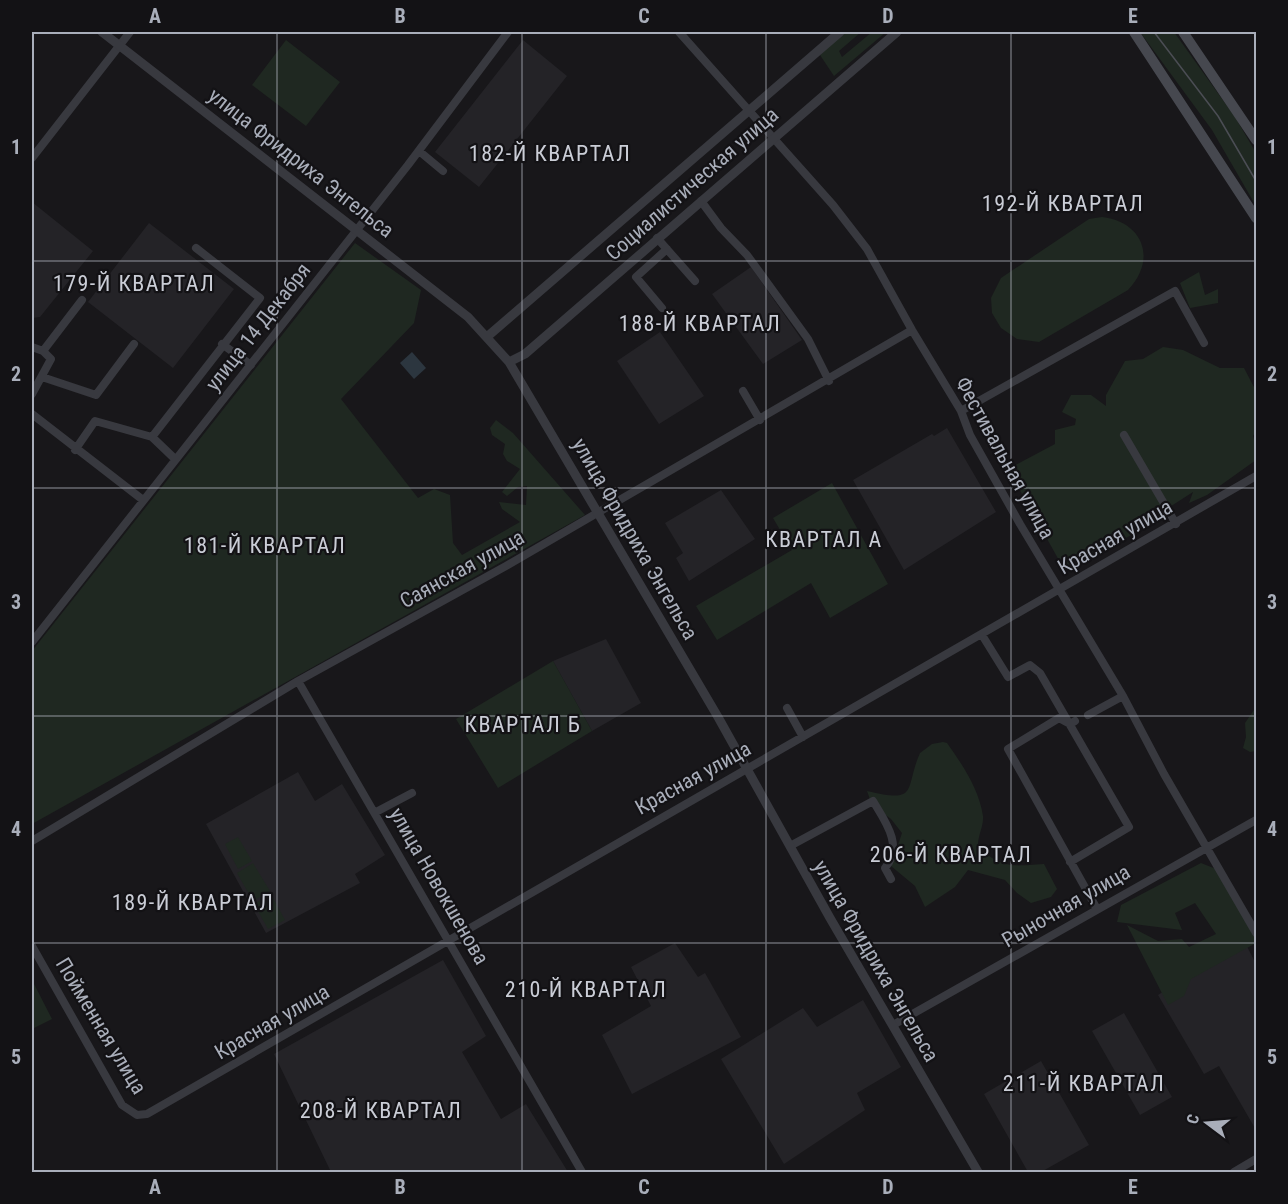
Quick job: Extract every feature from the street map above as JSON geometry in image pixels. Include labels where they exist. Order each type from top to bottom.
[{"type":"main road","points":[[1134,32],[1257,218]]},
{"type":"main road","points":[[1183,32],[1257,140]]},
{"type":"street","name":"улица Фридриха Энгельса","points":[[102,32],[468,316],[509,362],[747,768],[978,1173]]},
{"type":"street","points":[[32,158],[130,32]]},
{"type":"street","name":"улица 14 Декабря","points":[[32,642],[419,151],[508,32]]},
{"type":"street","name":"Фестивальная улица","points":[[679,32],[833,205],[867,249],[961,411],[970,435],[1020,524],[1060,589],[1257,933]]},
{"type":"street","name":"Социалистическая улица","points":[[488,336],[840,32]]},
{"type":"street","name":"Социалистическая улица","points":[[509,362],[525,354],[897,32]]},
{"type":"street","points":[[419,151],[443,171]]},
{"type":"street","points":[[702,201],[720,228],[747,255],[808,339],[829,381]]},
{"type":"street","points":[[657,238],[695,280]]},
{"type":"street","points":[[152,437],[260,298],[196,248]]},
{"type":"street","points":[[662,308],[636,277],[667,249]]},
{"type":"street","points":[[961,411],[1175,291],[1204,343]]},
{"type":"street","points":[[43,351],[82,300]]},
{"type":"street","name":"Саянская улица","points":[[32,840],[298,681],[506,566],[829,381],[912,330]]},
{"type":"street","points":[[42,377],[96,395],[134,344]]},
{"type":"street","points":[[222,344],[251,365]]},
{"type":"street","points":[[32,347],[43,351],[51,359],[32,394]]},
{"type":"street","points":[[742,391],[760,420]]},
{"type":"street","points":[[32,414],[75,450],[143,500]]},
{"type":"street","points":[[75,450],[95,421],[152,437],[175,459]]},
{"type":"street","points":[[1124,435],[1176,524]]},
{"type":"street","name":"Красная улица","points":[[147,1114],[1257,476]]},
{"type":"street","points":[[982,634],[1008,677],[1030,665],[1040,673],[1073,723],[1129,827],[1070,862]]},
{"type":"street","name":"улица Новокшенова","points":[[298,681],[376,812],[545,1114],[582,1173]]},
{"type":"street","points":[[1088,715],[1122,696]]},
{"type":"street","points":[[787,708],[804,737]]},
{"type":"street","points":[[1073,723],[1059,718],[1008,749],[1097,909]]},
{"type":"street","points":[[376,812],[412,793]]},
{"type":"street","points":[[790,846],[873,801],[892,836],[890,862],[885,868],[891,879]]},
{"type":"street","name":"Рыночная улица","points":[[893,1024],[1257,820]]},
{"type":"street","name":"Пойменная улица","points":[[32,946],[122,1105],[137,1115],[147,1114]]},
{"type":"street","points":[[1234,1173],[1257,1159]]},
{"type":"shaded area","points":[[843,32],[861,32],[839,51],[842,57],[872,32],[886,32],[834,76],[820,55]]},
{"type":"shaded area","points":[[1140,32],[1174,32],[1235,117],[1256,153],[1256,206],[1212,130]]},
{"type":"shaded area","points":[[286,40],[340,82],[306,126],[252,85]]},
{"type":"shaded area","points":[[523,40],[567,76],[479,187],[435,152]]},
{"type":"shaded area","points":[[32,202],[93,251],[40,317],[32,318]]},
{"type":"shaded area","points":[[1102,217],[1128,226],[1142,244],[1144,255],[1142,267],[1128,290],[1039,342],[1017,339],[1001,328],[992,313],[991,298],[1001,278],[1089,219]]},
{"type":"shaded area","points":[[149,223],[234,289],[173,368],[88,302]]},
{"type":"shaded area","points":[[355,243],[421,290],[414,323],[341,399],[418,498],[434,489],[450,495],[453,543],[462,555],[520,522],[502,509],[499,502],[526,505],[527,486],[518,487],[507,496],[502,492],[520,469],[507,461],[503,454],[505,444],[492,435],[490,428],[496,420],[513,433],[585,515],[32,824],[32,651]]},
{"type":"shaded area","points":[[751,267],[802,340],[763,364],[712,294]]},
{"type":"shaded area","points":[[1199,272],[1205,295],[1218,289],[1218,303],[1190,308],[1180,283]]},
{"type":"shaded area","points":[[660,332],[704,396],[659,424],[617,361]]},
{"type":"shaded area","points":[[1163,347],[1183,350],[1220,368],[1244,368],[1256,391],[1256,431],[1253,436],[1256,445],[1256,460],[1207,495],[1189,503],[1193,492],[1165,510],[1168,515],[1065,571],[1008,469],[1055,444],[1055,430],[1075,425],[1076,419],[1062,412],[1071,395],[1091,395],[1106,406],[1106,395],[1125,361],[1143,359]]},
{"type":"shaded area","points":[[412,352],[426,368],[414,379],[400,363]]},
{"type":"shaded area","points":[[947,428],[996,512],[904,570],[853,480],[932,434],[934,436]]},
{"type":"shaded area","points":[[832,483],[888,584],[830,618],[811,583],[717,640],[696,606],[792,550],[773,518]]},
{"type":"shaded area","points":[[721,490],[755,539],[689,581],[676,558],[683,553],[665,523]]},
{"type":"shaded area","points":[[606,639],[641,703],[592,731],[553,661]]},
{"type":"shaded area","points":[[553,661],[592,731],[498,788],[456,719]]},
{"type":"shaded area","points":[[1256,707],[1256,751],[1250,752],[1243,748],[1246,737],[1245,723]]},
{"type":"shaded area","points":[[947,743],[958,759],[978,796],[983,820],[978,848],[995,860],[1009,865],[1044,864],[1057,889],[1051,897],[1031,903],[1005,880],[968,870],[955,887],[925,907],[915,886],[891,866],[902,833],[891,819],[872,805],[867,791],[895,796],[903,794],[910,784],[920,753],[932,744]]},
{"type":"shaded area","points":[[298,772],[315,801],[342,784],[385,855],[355,874],[360,883],[266,933],[206,824]]},
{"type":"shaded area","points":[[238,837],[252,861],[238,869],[225,844]]},
{"type":"shaded area","points":[[253,863],[270,891],[253,901],[237,873]]},
{"type":"shaded area","points":[[1201,863],[1216,869],[1256,933],[1256,943],[1191,979],[1184,996],[1168,1005],[1127,925],[1158,941],[1182,939],[1189,947],[1216,934],[1195,903],[1175,913],[1182,930],[1117,922],[1121,905]]},
{"type":"shaded area","points":[[271,894],[285,920],[268,929],[254,904]]},
{"type":"shaded area","points":[[1238,929],[1256,964],[1256,1130],[1219,1066],[1204,1074],[1158,995],[1178,982]]},
{"type":"shaded area","points":[[675,943],[698,977],[705,973],[741,1037],[632,1094],[602,1035],[651,1006],[631,967]]},
{"type":"shaded area","points":[[443,960],[486,1036],[462,1052],[501,1119],[526,1104],[568,1172],[331,1172],[274,1054]]},
{"type":"shaded area","points":[[32,980],[52,1019],[32,1029]]},
{"type":"shaded area","points":[[863,1000],[901,1067],[857,1093],[865,1110],[784,1164],[721,1059],[803,1008],[817,1027]]},
{"type":"shaded area","points":[[1124,1013],[1172,1097],[1140,1115],[1092,1031]]},
{"type":"shaded area","points":[[1041,1061],[1089,1145],[1041,1172],[1028,1172],[984,1094]]},
{"type":"tram line","points":[[1154,32],[1218,116],[1256,181]]},
{"type":"district","name":"182-Й КВАРТАЛ","points":[[550,153]]},
{"type":"district","name":"192-Й КВАРТАЛ","points":[[1063,203]]},
{"type":"district","name":"179-Й КВАРТАЛ","points":[[134,283]]},
{"type":"district","name":"188-Й КВАРТАЛ","points":[[700,323]]},
{"type":"district","name":"КВАРТАЛ А","points":[[824,539]]},
{"type":"district","name":"181-Й КВАРТАЛ","points":[[265,545]]},
{"type":"district","name":"КВАРТАЛ Б","points":[[523,724]]},
{"type":"district","name":"206-Й КВАРТАЛ","points":[[951,854]]},
{"type":"district","name":"189-Й КВАРТАЛ","points":[[193,902]]},
{"type":"district","name":"210-Й КВАРТАЛ","points":[[586,989]]},
{"type":"district","name":"211-Й КВАРТАЛ","points":[[1084,1083]]},
{"type":"district","name":"208-Й КВАРТАЛ","points":[[381,1110]]}]
